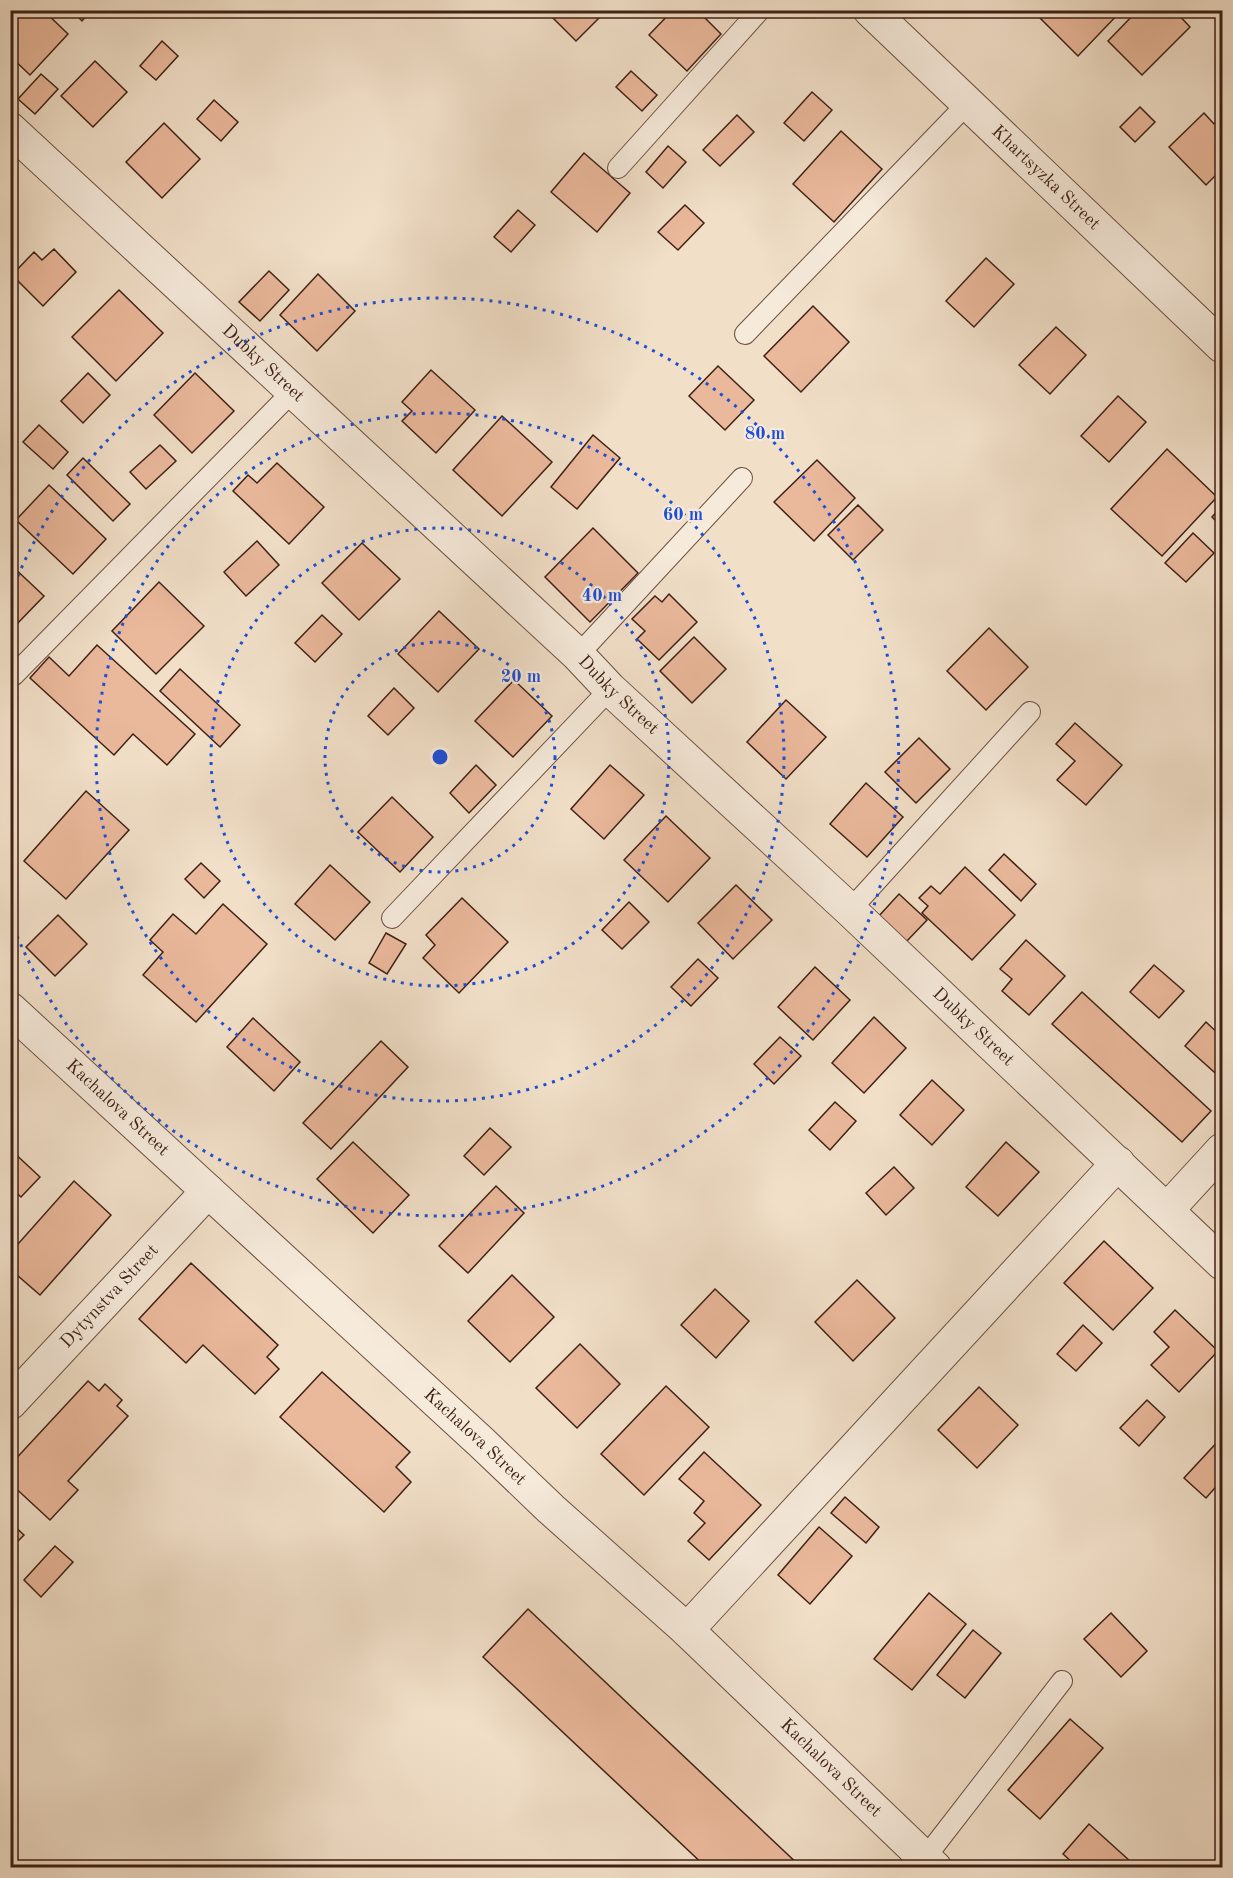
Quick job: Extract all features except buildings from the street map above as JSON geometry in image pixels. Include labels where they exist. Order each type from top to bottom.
[{"type":"street","name":"Khartsyzka Street","points":[[870,10],[1222,346]]},
{"type":"street","name":"Dubky Street","points":[[10,129],[578,655],[610,689],[850,910],[1222,1263]]},
{"type":"street","name":"Kachalova Street","points":[[10,1009],[551,1509],[687,1630],[930,1863]]},
{"type":"street","points":[[1167,1210],[1222,1150]]},
{"type":"street","points":[[687,1630],[1118,1163]]},
{"type":"street","name":"Dytynstva Street","points":[[10,1404],[208,1191]]},
{"type":"lane","points":[[618,168],[760,10]]},
{"type":"lane","points":[[745,334],[968,103]]},
{"type":"lane","points":[[14,675],[293,391]]},
{"type":"lane","points":[[578,655],[742,478]]},
{"type":"lane","points":[[392,918],[610,689]]},
{"type":"lane","points":[[850,910],[1030,712]]},
{"type":"lane","points":[[930,1863],[1062,1680]]}]
